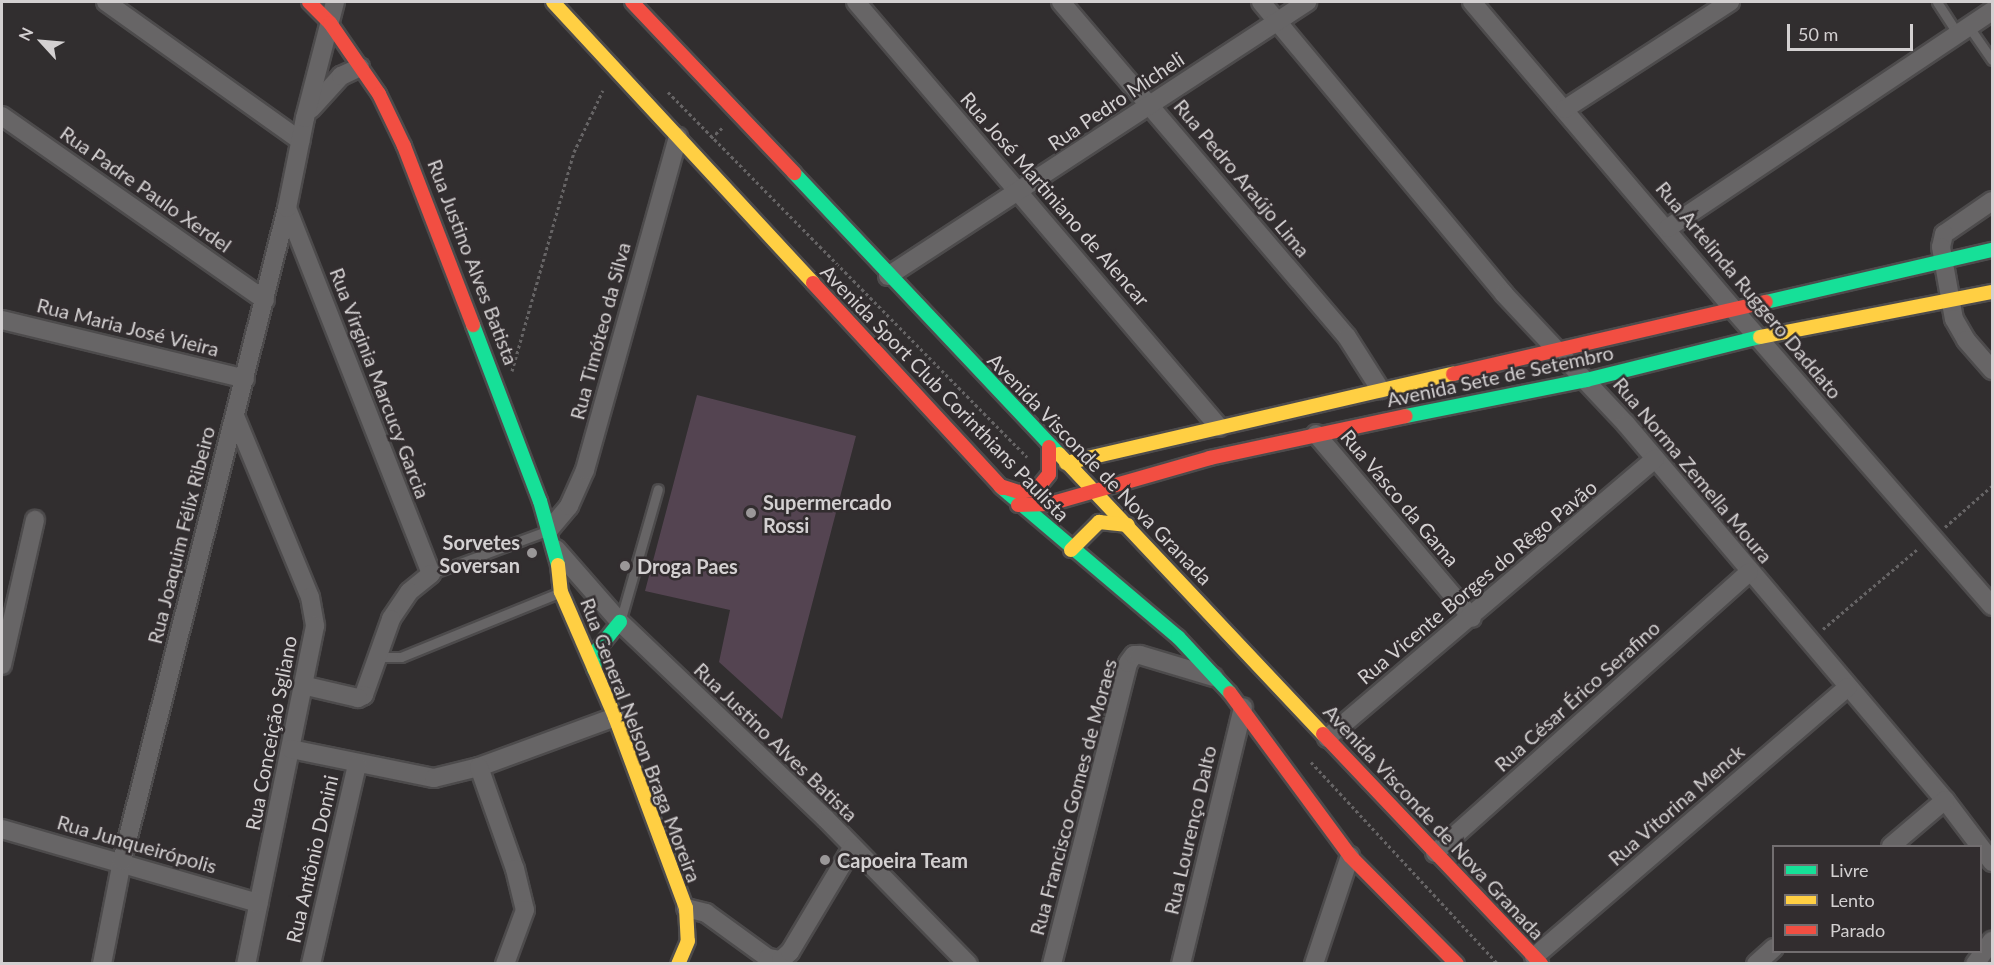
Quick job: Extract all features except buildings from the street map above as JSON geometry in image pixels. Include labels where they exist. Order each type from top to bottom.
[{"type":"main road","name":"Rua Justino Alves Batista","points":[[309,2],[330,23],[379,94],[404,146],[549,530]]},
{"type":"main road","name":"Avenida Sport Club Corinthians Paulista","points":[[553,2],[612,70],[693,153],[1018,505],[1161,622],[1215,678],[1243,708],[1350,856],[1457,963]]},
{"type":"main road","name":"Avenida Visconde de Nova Granada","points":[[632,2],[1049,447],[1128,525],[1537,960]]},
{"type":"main road","name":"Avenida Sete de Setembro","points":[[1066,463],[1992,250]]},
{"type":"main road","name":"Avenida Sete de Setembro","points":[[1018,505],[1044,505],[1210,458],[1586,380],[1759,337],[1950,303],[1992,292]]},
{"type":"main road","points":[[1000,486],[1019,492],[1037,489],[1049,474],[1049,447]]},
{"type":"main road","points":[[1071,550],[1099,522],[1128,525]]},
{"type":"main road","name":"Rua General Nelson Braga Moreira","points":[[549,530],[556,549],[561,592],[615,717],[686,908],[688,941],[678,963]]},
{"type":"main road","points":[[594,669],[598,649],[620,622]]},
{"type":"street","points":[[106,2],[301,141]]},
{"type":"street","name":"Rua Joaquim Félix Ribeiro","points":[[102,963],[122,861],[265,300],[305,118],[335,2]]},
{"type":"street","name":"Rua José Martiniano de Alencar","points":[[856,2],[1220,427]]},
{"type":"street","name":"Rua Pedro Araújo Lima","points":[[1062,2],[1347,337],[1380,389]]},
{"type":"street","name":"Rua Norma Zemella Moura","points":[[1261,2],[1504,294],[1586,380],[1655,459],[1945,800],[1979,845]]},
{"type":"street","name":"Rua Pedro Micheli","points":[[888,276],[1020,193],[1150,104],[1307,2]]},
{"type":"street","name":"Rua Artelinda Ruggero Daddato","points":[[1472,2],[1668,228],[1733,309],[1992,606]]},
{"type":"street","points":[[1565,109],[1730,2]]},
{"type":"street","points":[[1668,228],[1992,11]]},
{"type":"street","points":[[305,118],[341,76],[360,67]]},
{"type":"street","name":"Rua Padre Paulo Xerdel","points":[[2,116],[265,300]]},
{"type":"street","name":"Rua Timóteo da Silva","points":[[549,530],[569,506],[585,470],[678,137]]},
{"type":"street","points":[[1992,201],[1944,234],[1941,261],[1950,303],[1966,340],[1992,370]]},
{"type":"street","name":"Rua Virginia Marcucy Garcia","points":[[287,208],[431,574]]},
{"type":"street","name":"Rua Maria José Vieira","points":[[2,320],[245,379]]},
{"type":"street","name":"Rua Conceição Sgliano","points":[[235,417],[310,597],[315,626],[306,686],[246,963]]},
{"type":"street","name":"Rua Vasco da Gama","points":[[1317,434],[1472,618]]},
{"type":"street","name":"Rua Vicente Borges do Rêgo Pavão","points":[[1327,738],[1472,618],[1655,459]]},
{"type":"street","points":[[2,665],[35,520]]},
{"type":"street","name":"Rua Justino Alves Batista","points":[[556,549],[620,622],[967,963]]},
{"type":"street","name":"Rua César Érico Serafino","points":[[1435,853],[1749,572]]},
{"type":"street","points":[[306,686],[358,698],[364,695],[399,606],[431,574]]},
{"type":"street","name":"Rua Francisco Gomes de Moraes","points":[[1052,963],[1128,663],[1134,655],[1140,655],[1215,678]]},
{"type":"street","name":"Rua Vitorina Menck","points":[[1537,960],[1848,687]]},
{"type":"street","name":"Rua Lourenço Dalto","points":[[1181,963],[1243,708]]},
{"type":"street","points":[[291,749],[357,765],[434,778],[479,767],[615,717]]},
{"type":"street","name":"Rua Antônio Donini","points":[[311,963],[357,765]]},
{"type":"street","points":[[479,767],[515,869],[525,910],[505,963]]},
{"type":"street","points":[[1892,845],[1945,800]]},
{"type":"street","name":"Rua Junqueirópolis","points":[[2,829],[122,861],[259,903]]},
{"type":"street","points":[[686,908],[706,913],[768,958],[781,960],[790,952],[852,848]]},
{"type":"street","name":"Rua Norma Zemella Moura","points":[[1982,849],[1992,862]]},
{"type":"street","points":[[1314,963],[1350,856]]},
{"type":"street","points":[[1975,963],[1992,941]]},
{"type":"street","points":[[1756,963],[1772,949]]},
{"type":"lane","points":[[1936,2],[1992,60]]},
{"type":"lane","points":[[620,622],[658,489]]},
{"type":"lane","points":[[431,574],[549,530]]},
{"type":"lane","points":[[378,657],[401,657],[561,592]]},
{"type":"path","points":[[503,405],[574,152],[612,70]]},
{"type":"path","points":[[693,153],[738,114]]},
{"type":"path","points":[[1808,641],[1992,486]]},
{"type":"traffic: fast","points":[[794,173],[1059,454]]},
{"type":"traffic: fast","points":[[1766,302],[1992,250]]},
{"type":"traffic: fast","points":[[473,325],[540,501],[558,565]]},
{"type":"traffic: fast","points":[[1406,416],[1586,380],[1760,337]]},
{"type":"traffic: fast","points":[[1002,488],[1178,637],[1230,693]]},
{"type":"traffic: fast","points":[[594,669],[598,649],[620,622]]},
{"type":"traffic: slow","points":[[553,2],[813,283]]},
{"type":"traffic: slow","points":[[1760,337],[1992,292]]},
{"type":"traffic: slow","points":[[1066,463],[1453,374]]},
{"type":"traffic: slow","points":[[1059,454],[1323,734]]},
{"type":"traffic: slow","points":[[1071,550],[1099,522],[1128,525]]},
{"type":"traffic: slow","points":[[558,565],[561,592],[615,717],[686,908],[688,941],[678,964]]},
{"type":"traffic: jam","points":[[309,2],[330,23],[379,94],[404,146],[473,325]]},
{"type":"traffic: jam","points":[[632,2],[794,173]]},
{"type":"traffic: jam","points":[[813,283],[1002,488]]},
{"type":"traffic: jam","points":[[1453,374],[1766,302]]},
{"type":"traffic: jam","points":[[1018,505],[1049,504],[1210,458],[1406,416]]},
{"type":"traffic: jam","points":[[1000,486],[1019,492],[1037,489],[1049,474],[1049,447]]},
{"type":"traffic: jam","points":[[1230,693],[1350,856],[1457,964]]},
{"type":"traffic: jam","points":[[1323,734],[1541,964]]},
{"type":"place","name":"Supermercado Rossi","points":[[751,513]]},
{"type":"place","name":"Sorvetes Soversan","points":[[532,553]]},
{"type":"place","name":"Droga Paes","points":[[625,566]]},
{"type":"place","name":"Capoeira Team","points":[[825,860]]}]
